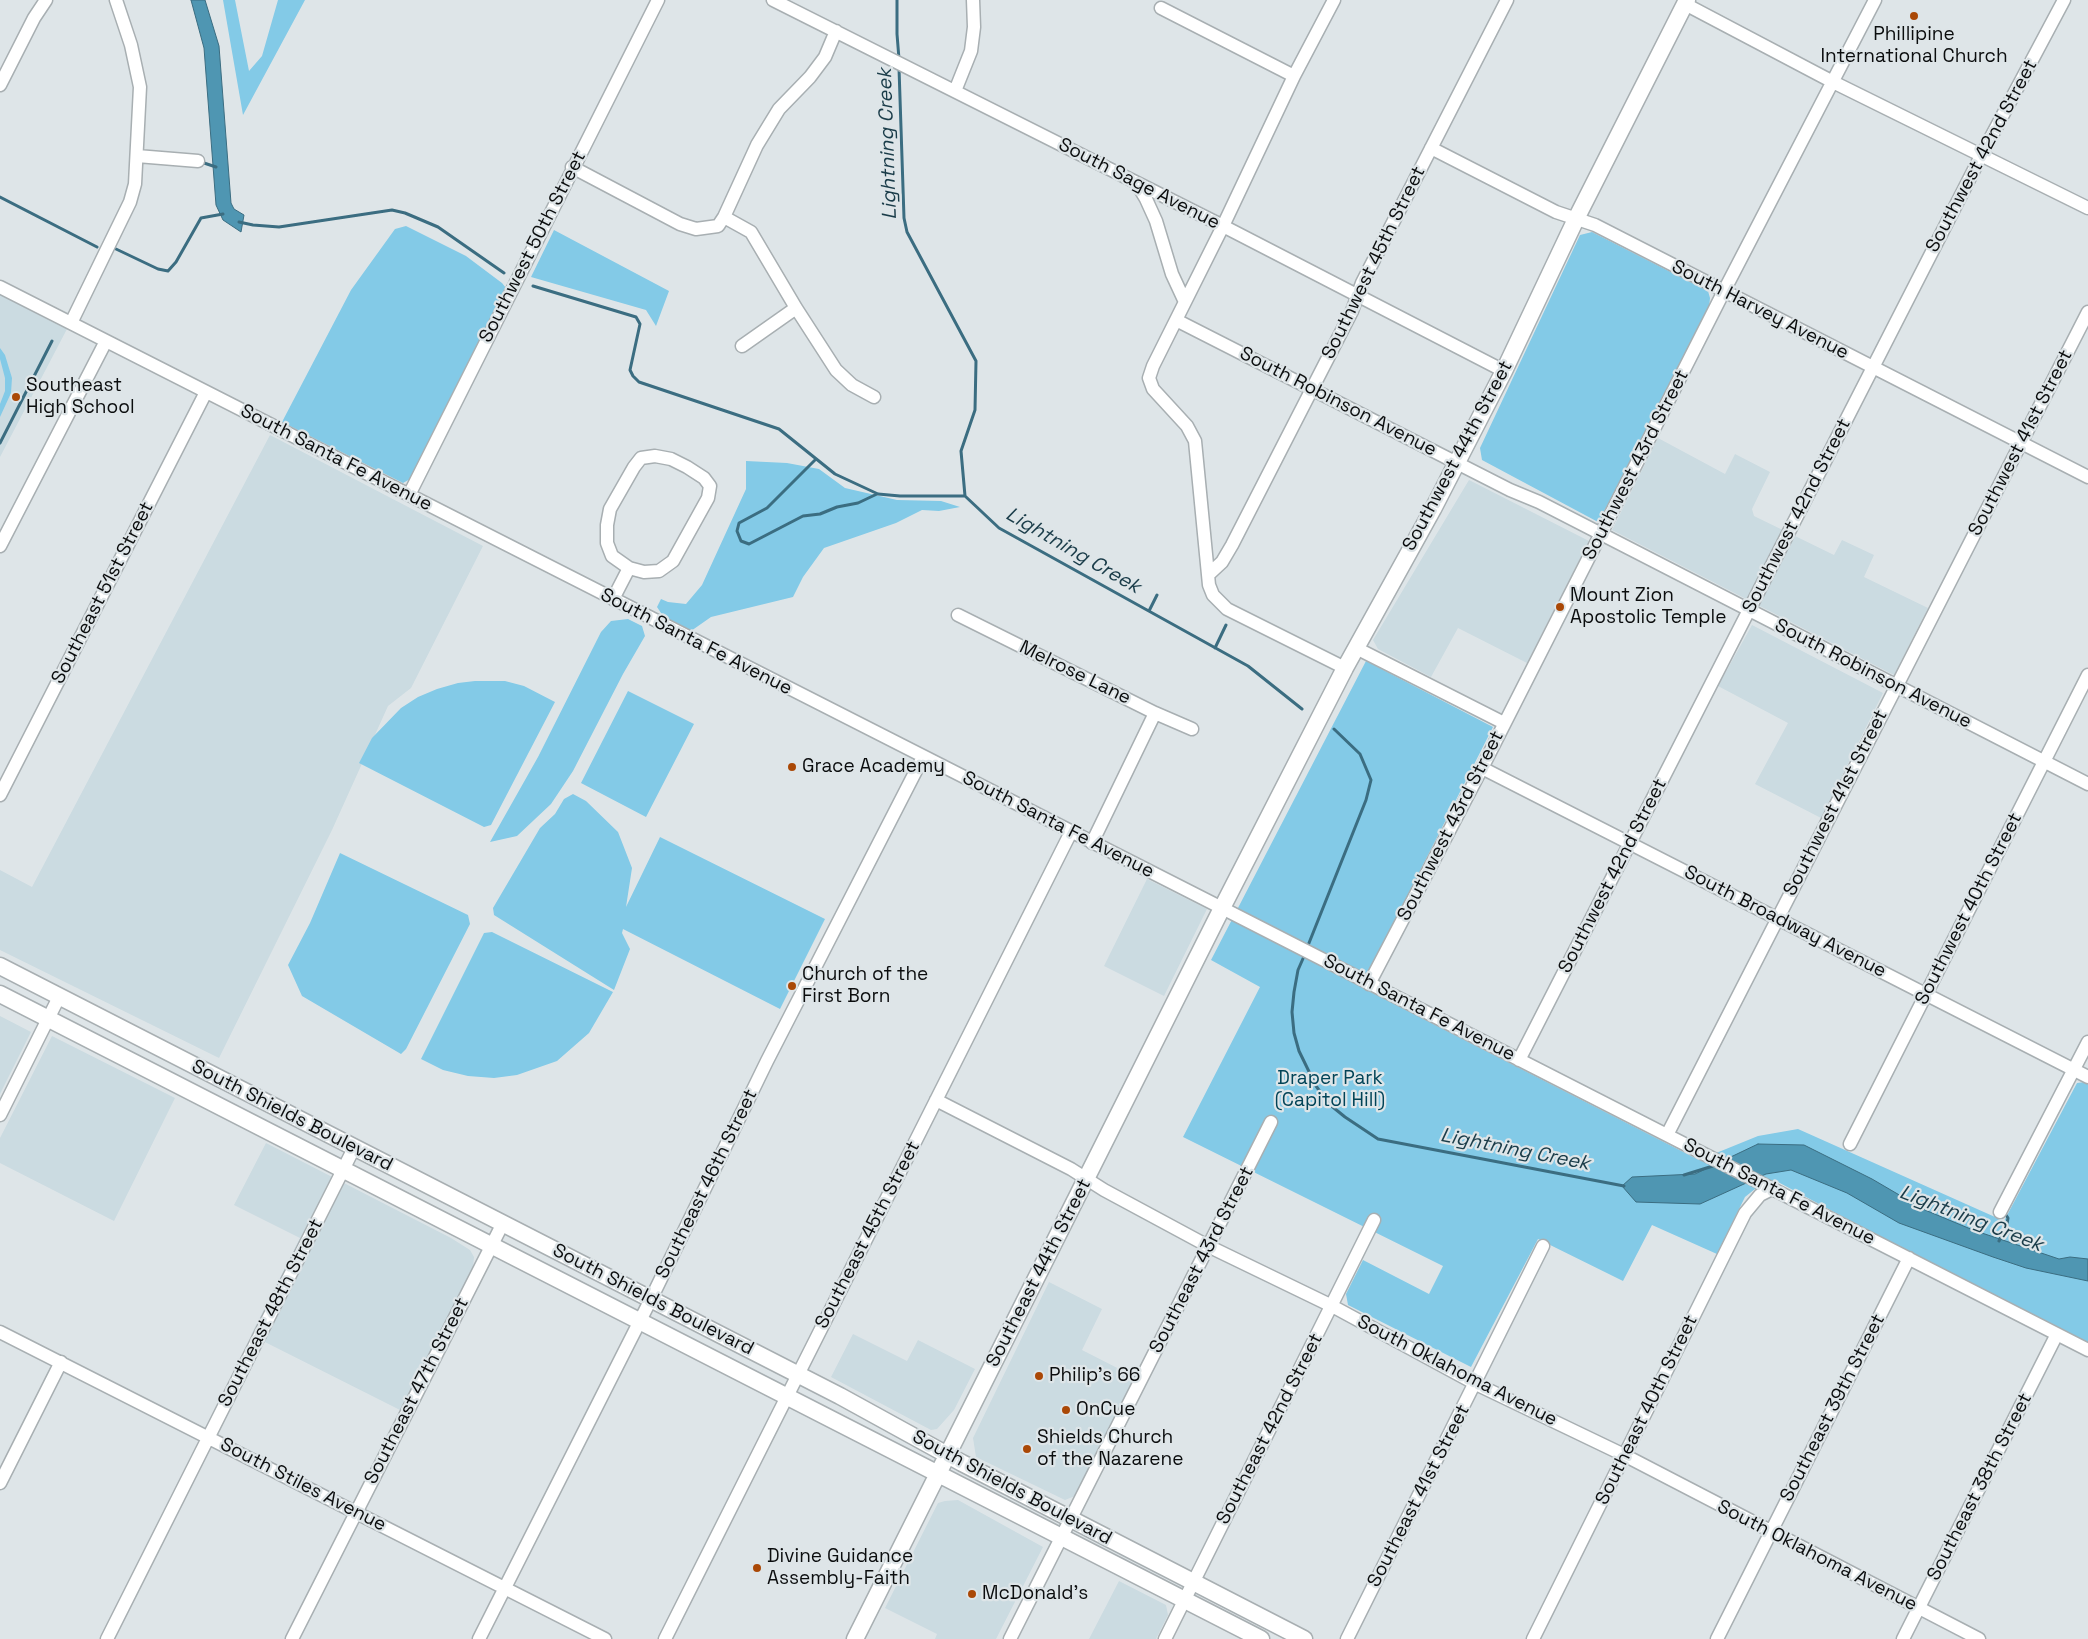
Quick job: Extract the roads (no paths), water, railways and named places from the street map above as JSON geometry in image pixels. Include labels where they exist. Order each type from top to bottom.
[{"type":"main road","name":"Southwest 44th Street","points":[[1222,908],[1356,648],[1504,371],[1576,218],[1686,2]]},
{"type":"main road","name":"Southeast 44th Street","points":[[855,1639],[1222,908]]},
{"type":"main road","name":"South Shields Boulevard","points":[[0,966],[503,1223],[797,1375],[1070,1520],[1304,1639]]},
{"type":"main road","name":"South Shields Boulevard","points":[[0,994],[1261,1639]]},
{"type":"street","points":[[0,85],[34,18],[46,0]]},
{"type":"street","points":[[71,323],[130,202],[135,184],[140,87],[131,45],[116,0]]},
{"type":"street","name":"Southwest 50th Street","points":[[409,495],[572,167],[658,0]]},
{"type":"street","name":"South Sage Avenue","points":[[773,0],[1224,226],[1504,371]]},
{"type":"street","points":[[955,91],[971,51],[974,27],[973,0]]},
{"type":"street","points":[[1334,0],[1294,76],[1224,226],[1153,366],[1150,378],[1151,386],[1187,426],[1195,440],[1209,585],[1213,595],[1227,609],[1346,668]]},
{"type":"street","name":"Southwest 45th Street","points":[[1208,575],[1222,562],[1232,545],[1352,311],[1362,283],[1507,0]]},
{"type":"street","name":"Southwest 43rd Street","points":[[1369,984],[1482,768],[1724,291],[1875,0]]},
{"type":"street","name":"Southwest 42nd Street","points":[[1519,1060],[1981,156],[2064,0]]},
{"type":"street","points":[[1686,2],[1834,82],[2088,208]]},
{"type":"street","points":[[1162,8],[1294,76]]},
{"type":"street","points":[[572,167],[680,224],[696,229],[718,226],[724,217],[757,145],[779,108],[810,77],[825,57],[836,31]]},
{"type":"street","name":"South Harvey Avenue","points":[[1431,148],[1556,212],[1595,225],[2088,477]]},
{"type":"street","points":[[137,156],[198,161]]},
{"type":"street","points":[[1136,183],[1154,215],[1172,274],[1185,302]]},
{"type":"street","points":[[724,217],[751,232],[796,308],[836,370],[852,385],[874,397]]},
{"type":"street","name":"South Santa Fe Avenue","points":[[0,287],[2088,1350]]},
{"type":"street","points":[[742,346],[796,308]]},
{"type":"street","name":"Southwest 41st Street","points":[[1667,1135],[2088,312]]},
{"type":"street","name":"South Robinson Avenue","points":[[1176,320],[2088,784]]},
{"type":"street","points":[[0,546],[106,341]]},
{"type":"street","name":"Southeast 51st Street","points":[[0,794],[206,392]]},
{"type":"street","points":[[656,456],[671,459],[704,478],[710,486],[708,498],[673,561],[659,571],[644,572],[629,568],[612,556],[608,543],[607,525],[614,501],[641,458],[656,456]]},
{"type":"street","points":[[613,599],[629,568]]},
{"type":"street","name":"Melrose Lane","points":[[958,615],[1155,713],[1192,729]]},
{"type":"street","points":[[1356,648],[1504,723]]},
{"type":"street","name":"Southwest 40th Street","points":[[1850,1144],[2088,675]]},
{"type":"street","points":[[1092,842],[1155,713]]},
{"type":"street","name":"Southeast 46th Street","points":[[479,1639],[651,1300],[766,1062],[923,757]]},
{"type":"street","name":"South Broadway Avenue","points":[[1482,768],[2088,1077]]},
{"type":"street","name":"Southeast 45th Street","points":[[665,1639],[1071,832]]},
{"type":"street","points":[[0,1114],[59,997]]},
{"type":"street","points":[[2000,1212],[2088,1042]]},
{"type":"street","name":"South Oklahoma Avenue","points":[[936,1100],[1071,1169],[1104,1190],[1208,1246],[1332,1306],[1476,1384],[1624,1455],[1979,1639]]},
{"type":"street","name":"Southeast 43rd Street","points":[[1010,1639],[1271,1122]]},
{"type":"street","name":"Southeast 48th Street","points":[[107,1639],[354,1148]]},
{"type":"street","name":"Southeast 40th Street","points":[[1533,1639],[1745,1212],[1760,1195],[1772,1189]]},
{"type":"street","name":"Southeast 42nd Street","points":[[1165,1639],[1374,1220]]},
{"type":"street","name":"Southeast 47th Street","points":[[292,1639],[503,1223]]},
{"type":"street","name":"Southeast 41st Street","points":[[1347,1639],[1476,1384],[1543,1246]]},
{"type":"street","name":"Southeast 39th Street","points":[[1717,1639],[1909,1258]]},
{"type":"street","name":"South Stiles Avenue","points":[[0,1332],[209,1436],[605,1639]]},
{"type":"street","name":"Southeast 38th Street","points":[[1903,1639],[2057,1334]]},
{"type":"street","points":[[0,1483],[61,1362]]},
{"type":"waterway","name":"Lightning Creek","points":[[897,0],[899,59]]},
{"type":"waterway","name":"Lightning Creek","points":[[899,68],[904,218],[907,232],[976,361],[975,410],[961,451],[965,496],[999,528],[1248,666],[1302,709]]},
{"type":"waterway","points":[[201,162],[216,167]]},
{"type":"waterway","points":[[0,197],[97,247]]},
{"type":"waterway","points":[[239,222],[279,227],[392,210],[405,213],[438,227],[504,273]]},
{"type":"waterway","points":[[116,249],[158,269],[168,271],[176,262],[201,218],[223,214]]},
{"type":"waterway","points":[[533,286],[636,317],[640,324],[630,370],[639,382],[779,429],[835,474],[878,494],[965,496]]},
{"type":"waterway","points":[[0,443],[52,341]]},
{"type":"waterway","points":[[816,459],[767,508],[739,523],[737,531],[741,541],[749,544],[803,516],[820,514],[837,507],[858,503],[877,494]]},
{"type":"waterway","points":[[1149,611],[1157,595]]},
{"type":"waterway","points":[[1215,648],[1226,625]]},
{"type":"waterway","name":"Lightning Creek","points":[[1307,948],[1366,800],[1371,780],[1360,754],[1334,729]]},
{"type":"waterway","name":"Lightning Creek","points":[[1305,954],[1298,970],[1294,992],[1292,1012],[1294,1033],[1299,1051],[1316,1086],[1329,1104],[1345,1117],[1378,1139],[1624,1186]]},
{"type":"waterway","name":"Lightning Creek","points":[[1684,1175],[1713,1166]]},
{"type":"waterway","points":[[1999,1241],[2007,1224],[2008,1218],[2006,1215]]},
{"type":"place","name":"Phillipine International Church","points":[[1914,16]]},
{"type":"place","name":"Southeast High School","points":[[16,397]]},
{"type":"place","name":"Mount Zion Apostolic Temple","points":[[1560,607]]},
{"type":"place","name":"Grace Academy","points":[[792,767]]},
{"type":"place","name":"Church of the First Born","points":[[792,986]]},
{"type":"place","name":"Philip's 66","points":[[1039,1376]]},
{"type":"place","name":"OnCue","points":[[1066,1410]]},
{"type":"place","name":"Shields Church of the Nazarene","points":[[1027,1449]]},
{"type":"place","name":"Divine Guidance Assembly-Faith","points":[[757,1568]]},
{"type":"place","name":"McDonald's","points":[[972,1594]]},
{"type":"park label","name":"Draper Park (Capitol Hill)","points":[[1330,1090]]}]
